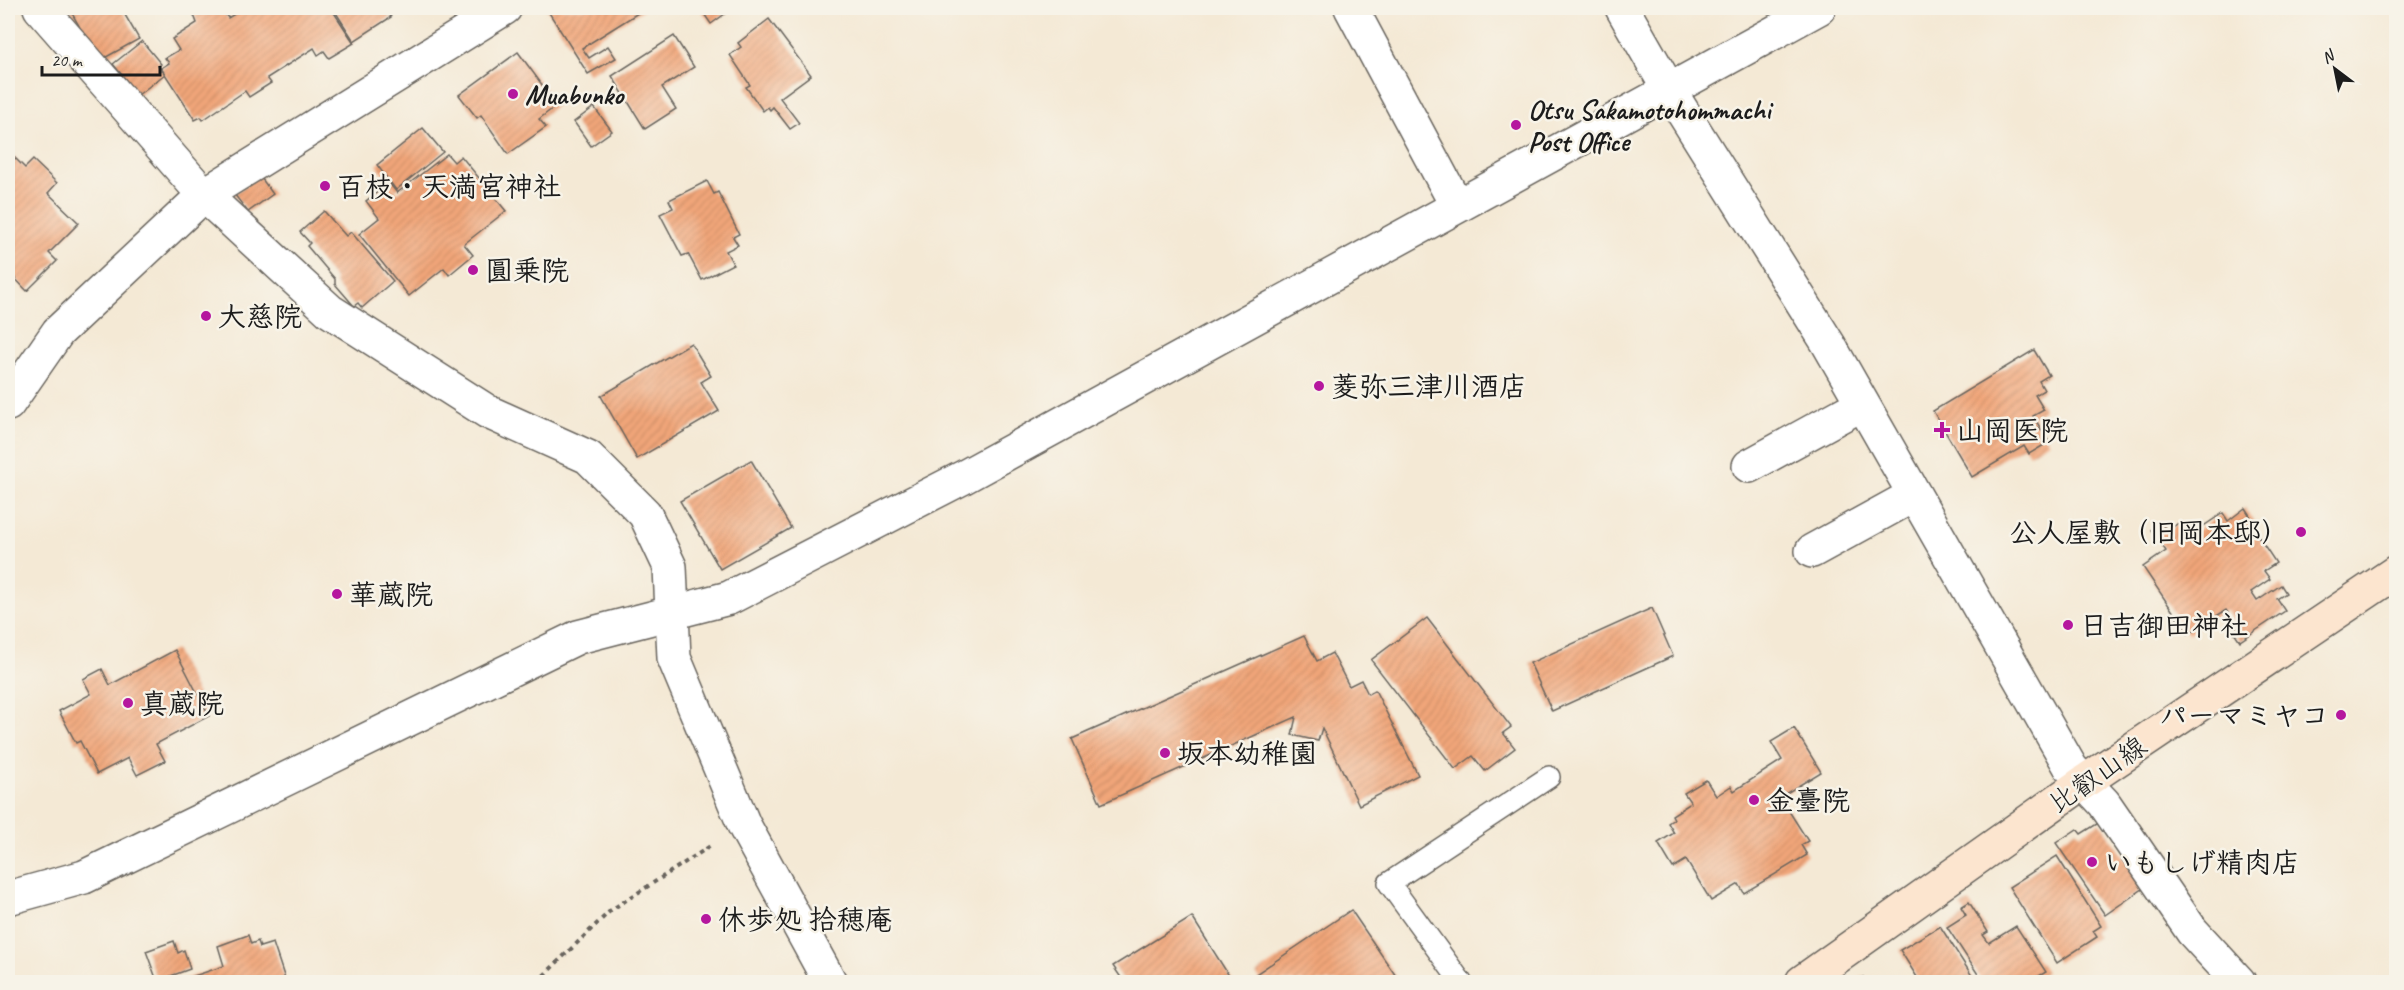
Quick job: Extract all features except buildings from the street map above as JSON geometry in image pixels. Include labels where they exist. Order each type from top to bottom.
[{"type":"main road","name":"比叡山線","points":[[1802,982],[2084,782],[2397,572]]},
{"type":"street","points":[[40,8],[204,195],[330,311],[488,412],[588,457],[645,514],[670,567],[674,658],[744,825],[830,982]]},
{"type":"street","points":[[8,404],[58,332],[204,195],[505,8]]},
{"type":"street","points":[[1351,8],[1457,206]]},
{"type":"street","points":[[1622,8],[1669,90],[1829,345],[2071,768],[2104,803],[2192,931],[2239,982]]},
{"type":"street","points":[[8,898],[84,877],[578,637],[729,598],[972,472],[1819,8]]},
{"type":"street","points":[[1749,466],[1862,404]]},
{"type":"street","points":[[1812,551],[1914,495]]},
{"type":"lane","points":[[1461,982],[1389,883],[1550,777]]},
{"type":"path","points":[[537,982],[611,910],[744,825]]},
{"type":"place","name":"Muabunko","points":[[513,94]]},
{"type":"place","name":"Otsu Sakamotohommachi Post Office","points":[[1516,125]]},
{"type":"place","name":"百枝・天満宮神社","points":[[325,186]]},
{"type":"place","name":"圓乗院","points":[[473,270]]},
{"type":"place","name":"大慈院","points":[[206,316]]},
{"type":"place","name":"菱弥三津川酒店","points":[[1319,386]]},
{"type":"place","name":"山岡医院","points":[[1942,430]]},
{"type":"place","name":"公人屋敷（旧岡本邸）","points":[[2301,532]]},
{"type":"place","name":"華蔵院","points":[[337,594]]},
{"type":"place","name":"日吉御田神社","points":[[2068,625]]},
{"type":"place","name":"真蔵院","points":[[128,703]]},
{"type":"place","name":"パーマミヤコ","points":[[2341,715]]},
{"type":"place","name":"坂本幼稚園","points":[[1165,753]]},
{"type":"place","name":"金臺院","points":[[1754,800]]},
{"type":"place","name":"いもしげ精肉店","points":[[2092,862]]},
{"type":"place","name":"休歩処 拾穂庵","points":[[706,919]]}]
